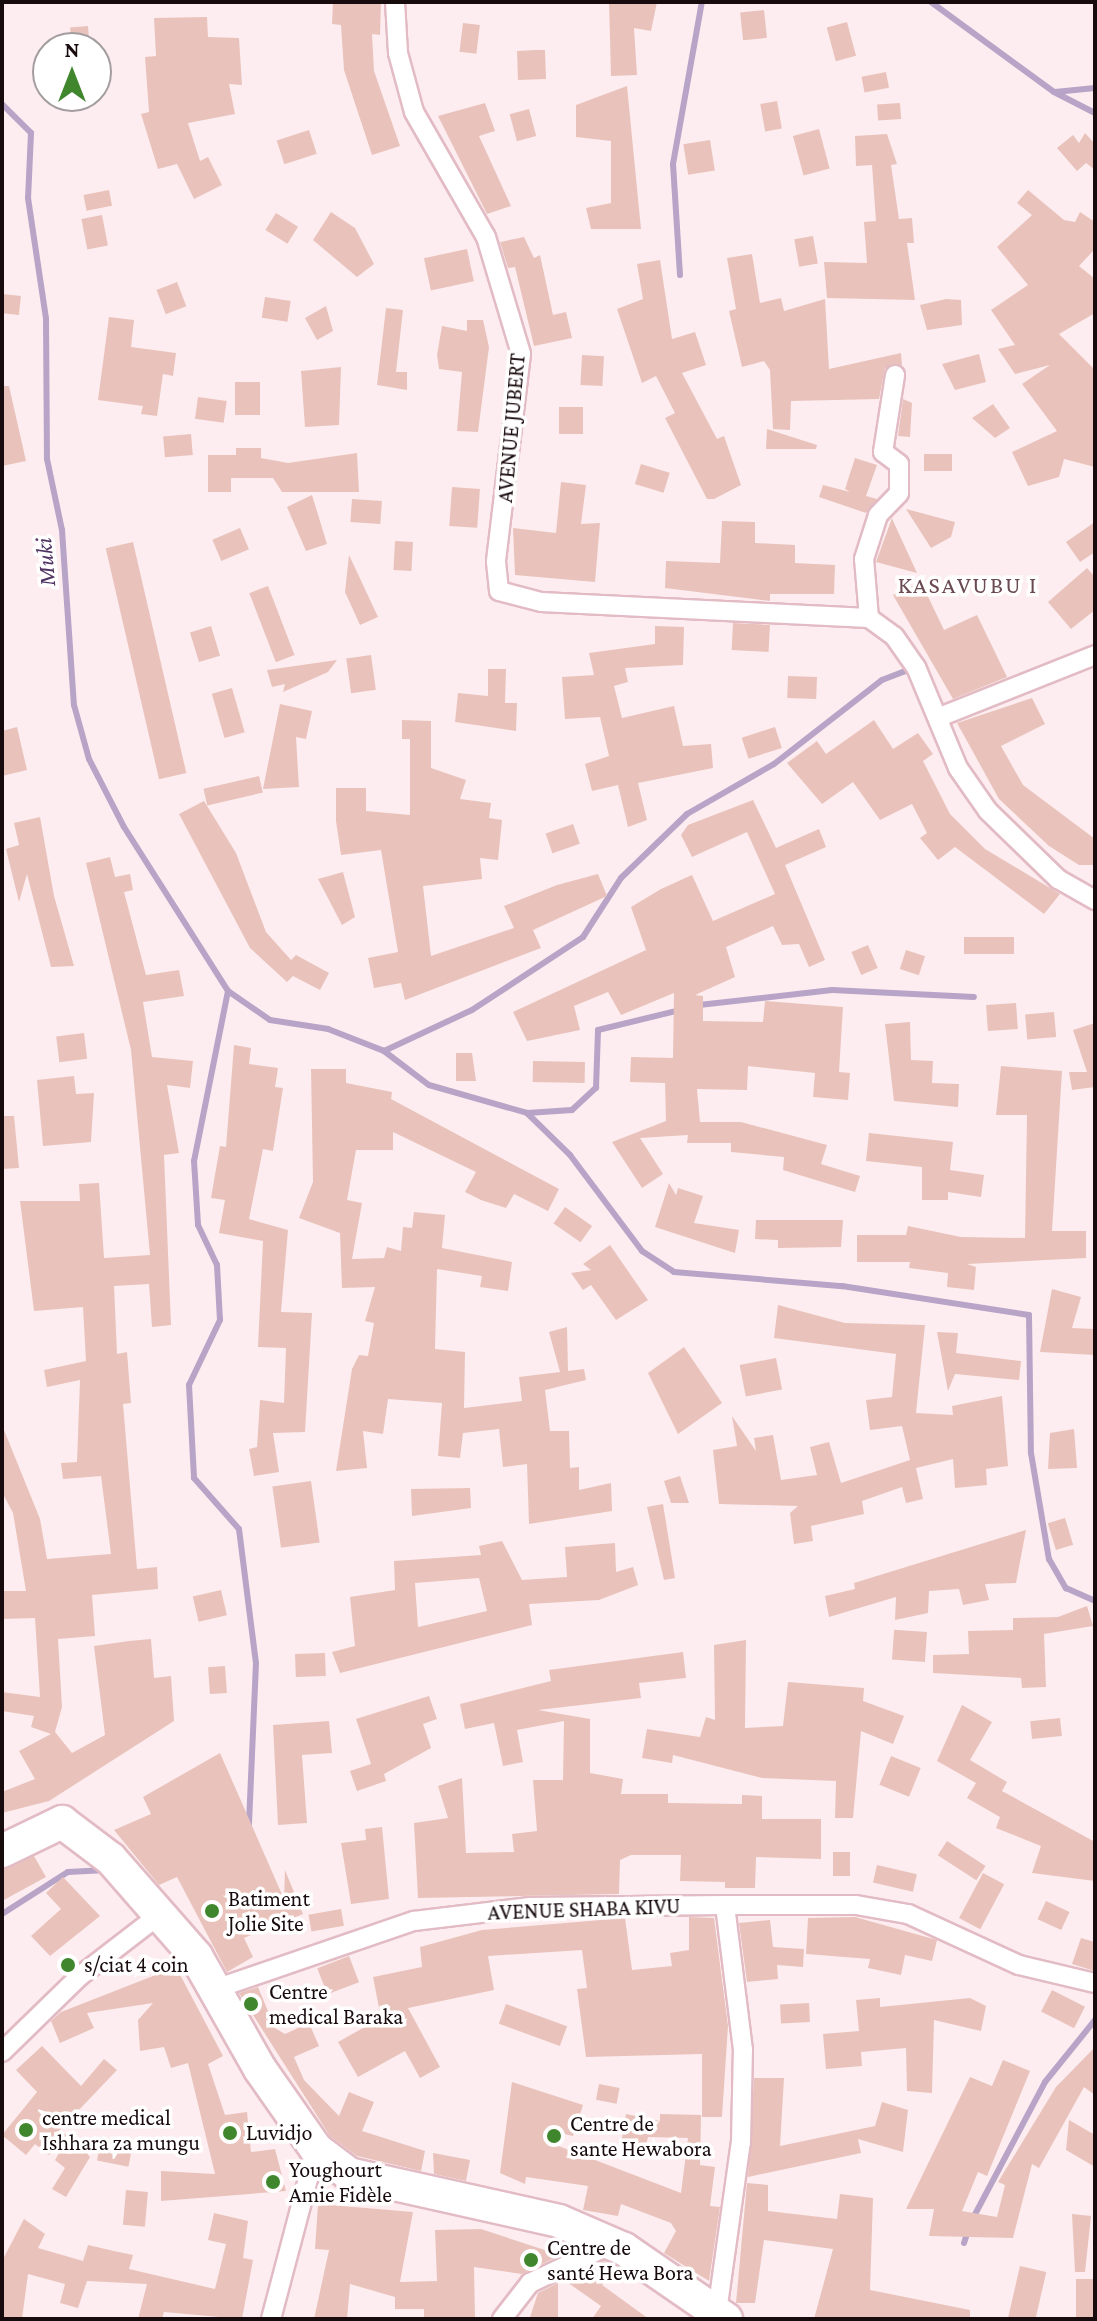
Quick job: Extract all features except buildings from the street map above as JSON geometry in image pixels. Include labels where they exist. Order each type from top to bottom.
[{"type":"highway","points":[[2,1851],[62,1822],[116,1868],[163,1912],[316,2149],[349,2174],[519,2207],[612,2244],[720,2317]]},
{"type":"street","name":"AVENUE JUBERT","points":[[395,2],[398,53],[414,112],[486,237],[521,354],[496,562],[499,591],[541,602],[869,618]]},
{"type":"street","points":[[895,375],[883,452],[899,464],[899,493],[878,515],[864,559],[869,618],[894,636],[942,716],[958,768],[988,811],[1058,879],[1095,900]]},
{"type":"street","points":[[942,716],[1095,655]]},
{"type":"street","points":[[720,2317],[741,2142],[743,2050],[725,1905]]},
{"type":"street","name":"AVENUE SHABA KIVU","points":[[215,1989],[414,1921],[530,1907],[725,1905],[856,1905],[908,1914],[1019,1965],[1095,1983]]},
{"type":"street","points":[[2,2052],[80,1976],[163,1912]]},
{"type":"street","points":[[271,2319],[316,2149]]},
{"type":"street","points":[[502,2319],[530,2283],[612,2244]]},
{"type":"waterway","points":[[680,275],[673,164],[702,2]]},
{"type":"waterway","points":[[931,2],[1054,92],[1095,113]]},
{"type":"waterway","points":[[1055,92],[1095,88]]},
{"type":"waterway","name":"Muki","points":[[2,104],[31,133],[28,198],[46,319],[47,459],[62,530],[74,705],[89,759],[124,827],[228,991],[270,1020],[328,1029],[384,1051],[429,1085],[527,1113],[570,1155],[642,1251],[674,1272],[842,1286],[1029,1315],[1031,1453],[1049,1559],[1066,1588],[1095,1601]]},
{"type":"waterway","points":[[384,1051],[472,1010],[583,937],[621,878],[687,814],[774,764],[882,680],[913,668]]},
{"type":"waterway","points":[[699,1005],[832,990],[974,997]]},
{"type":"waterway","points":[[228,991],[194,1161],[198,1225],[217,1265],[220,1320],[189,1385],[194,1478],[239,1529],[256,1663],[249,1826]]},
{"type":"waterway","points":[[527,1113],[572,1110],[596,1088],[598,1030],[680,1010]]},
{"type":"waterway","points":[[2,1914],[68,1872],[106,1870]]},
{"type":"waterway","points":[[972,2220],[1045,2082],[1095,2020]]},
{"type":"waterway","points":[[964,2243],[968,2231]]},
{"type":"place","name":"Batiment Jolie Site","points":[[212,1911]]},
{"type":"place","name":"s/ciat 4 coin","points":[[68,1965]]},
{"type":"place","name":"Centre medical Baraka","points":[[251,2004]]},
{"type":"place","name":"centre medical Ishhara za mungu","points":[[26,2130]]},
{"type":"place","name":"Luvidjo","points":[[230,2133]]},
{"type":"place","name":"Centre de sante Hewabora","points":[[554,2136]]},
{"type":"place","name":"Youghourt Amie Fidèle","points":[[273,2182]]},
{"type":"place","name":"Centre de santé Hewa Bora","points":[[531,2260]]},
{"type":"district","name":"KASAVUBU I","points":[[968,585]]}]
